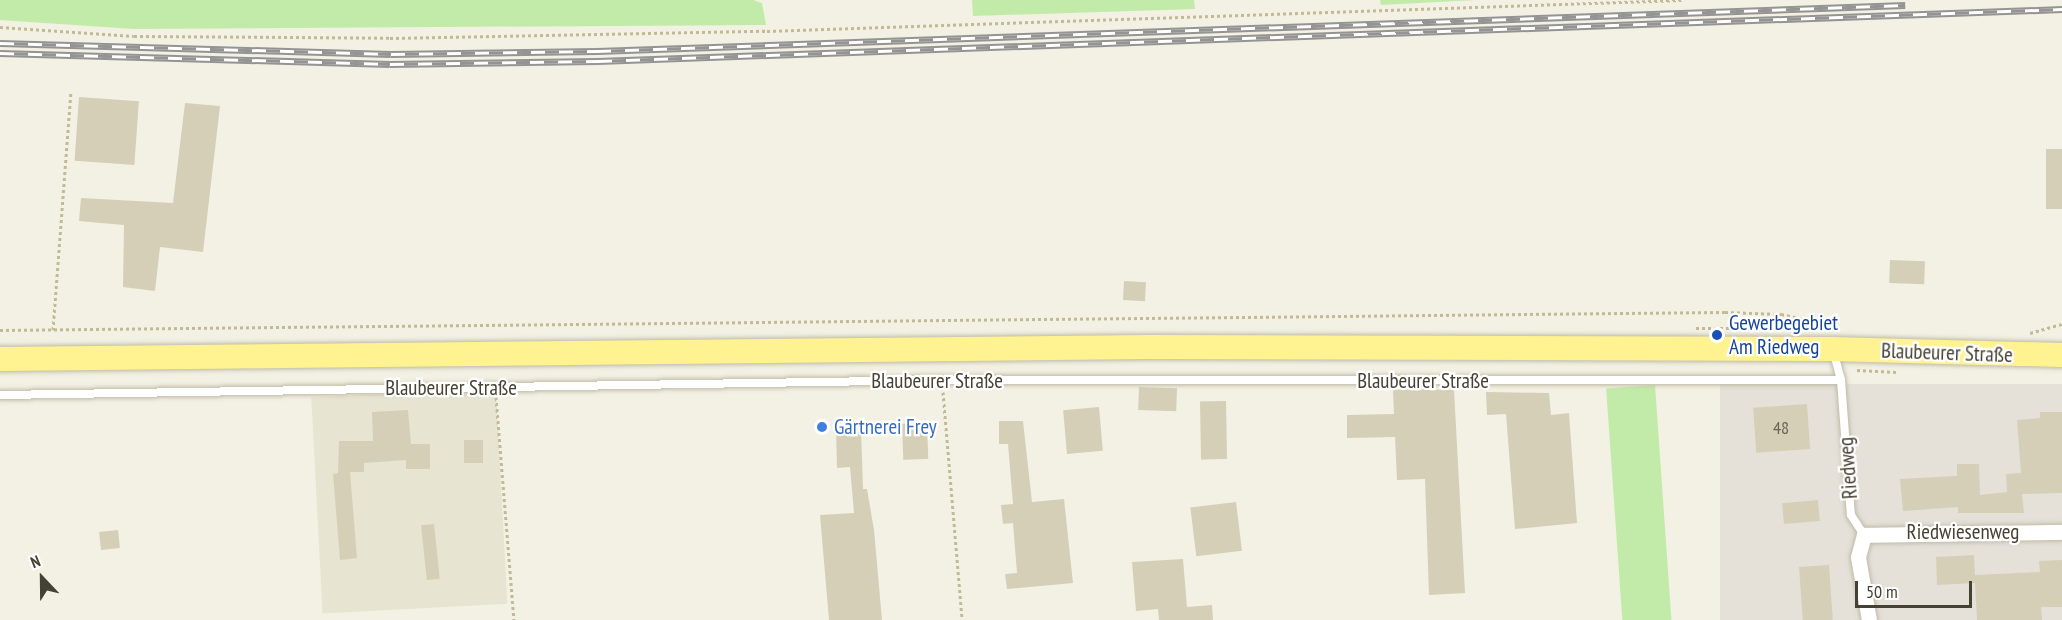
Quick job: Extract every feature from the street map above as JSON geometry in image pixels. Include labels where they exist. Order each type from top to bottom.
[{"type":"main road","name":"Blaubeurer Straße","points":[[0,359],[1138,347],[1826,349],[2062,355]]},
{"type":"street","name":"Riedwiesenweg","points":[[1864,535],[2062,532]]},
{"type":"street","points":[[1864,535],[1858,557],[1869,620]]},
{"type":"lane","points":[[1826,349],[1841,364],[1841,380]]},
{"type":"lane","name":"Blaubeurer Straße","points":[[0,395],[942,380],[1841,380]]},
{"type":"lane","name":"Riedweg","points":[[1841,380],[1851,514],[1864,535]]},
{"type":"path","points":[[1522,0],[1524,6]]},
{"type":"path","points":[[0,27],[134,36],[390,38],[1681,0]]},
{"type":"path","points":[[53,330],[70,92]]},
{"type":"path","points":[[0,330],[1725,312],[1807,320],[1826,349]]},
{"type":"path","points":[[942,380],[962,620]]},
{"type":"path","points":[[496,388],[514,620]]},
{"type":"shaded area","points":[[1720,384],[2062,384],[2062,620],[1720,620]]},
{"type":"shaded area","points":[[496,388],[507,604],[323,613],[311,398]]},
{"type":"green space","points":[[0,0],[753,0],[762,3],[766,25],[134,29],[0,20]]},
{"type":"green space","points":[[972,0],[1194,0],[1195,9],[973,16]]},
{"type":"green space","points":[[1380,0],[1476,0],[1381,5]]},
{"type":"green space","points":[[1655,385],[1671,620],[1622,620],[1606,388]]},
{"type":"building","points":[[79,97],[139,101],[134,165],[75,161]]},
{"type":"building","points":[[185,103],[220,106],[203,252],[160,247],[155,291],[123,287],[124,225],[79,221],[81,198],[173,203]]},
{"type":"building","points":[[2046,149],[2062,149],[2062,209],[2046,209]]},
{"type":"building","points":[[1890,260],[1925,261],[1924,284],[1889,283]]},
{"type":"building","points":[[1124,281],[1146,282],[1145,301],[1123,300]]},
{"type":"building","points":[[1139,387],[1177,388],[1176,411],[1138,410]]},
{"type":"building","points":[[1393,390],[1454,390],[1465,593],[1429,595],[1425,479],[1397,480],[1395,437],[1347,438],[1347,415],[1394,414]]},
{"type":"building","points":[[1486,392],[1549,393],[1551,415],[1569,413],[1577,523],[1515,529],[1506,414],[1487,415]]},
{"type":"building","points":[[1200,401],[1226,401],[1227,459],[1201,459]]},
{"type":"building","points":[[1807,404],[1810,449],[1756,453],[1753,408]]},
{"type":"building","points":[[1099,407],[1103,451],[1067,454],[1063,410]]},
{"type":"building","points":[[408,410],[411,444],[430,444],[430,469],[406,469],[406,460],[364,463],[364,472],[350,472],[357,558],[340,560],[333,474],[338,473],[339,441],[373,441],[372,412]]},
{"type":"building","points":[[2040,412],[2062,412],[2062,493],[2022,494],[2024,513],[1958,513],[1958,507],[1903,511],[1900,479],[1957,476],[1957,464],[1979,464],[1980,495],[2007,492],[2006,474],[2021,473],[2017,420],[2040,418]]},
{"type":"building","points":[[999,421],[1023,421],[1032,502],[1064,499],[1073,583],[1007,589],[1005,574],[1017,573],[1013,523],[1003,524],[1001,505],[1013,504],[1008,444],[999,444]]},
{"type":"building","points":[[927,423],[928,459],[903,460],[902,424]]},
{"type":"building","points":[[836,428],[861,428],[863,489],[867,489],[874,530],[882,620],[829,620],[820,515],[854,513],[850,467],[837,468]]},
{"type":"building","points":[[464,440],[483,440],[483,463],[464,463]]},
{"type":"building","points":[[1818,500],[1820,521],[1784,524],[1782,503]]},
{"type":"building","points":[[1236,502],[1242,551],[1196,556],[1190,508]]},
{"type":"building","points":[[434,524],[440,579],[427,580],[421,525]]},
{"type":"building","points":[[118,530],[120,548],[101,550],[99,532]]},
{"type":"building","points":[[1974,555],[1975,575],[2040,572],[2039,561],[2062,560],[2062,607],[2041,607],[2042,620],[1977,620],[1975,583],[1937,585],[1936,557]]},
{"type":"building","points":[[1183,559],[1187,607],[1212,605],[1213,620],[1159,620],[1158,609],[1136,611],[1132,562]]},
{"type":"building","points":[[1829,565],[1833,620],[1803,620],[1799,567]]},
{"type":"railway","points":[[0,43],[391,54],[597,51],[1905,5]]},
{"type":"railway","points":[[0,53],[390,64],[598,61],[2062,9]]},
{"type":"place","name":"Gewerbegebiet Am Riedweg","points":[[1717,335]]},
{"type":"place","name":"Gärtnerei Frey","points":[[822,427]]}]
